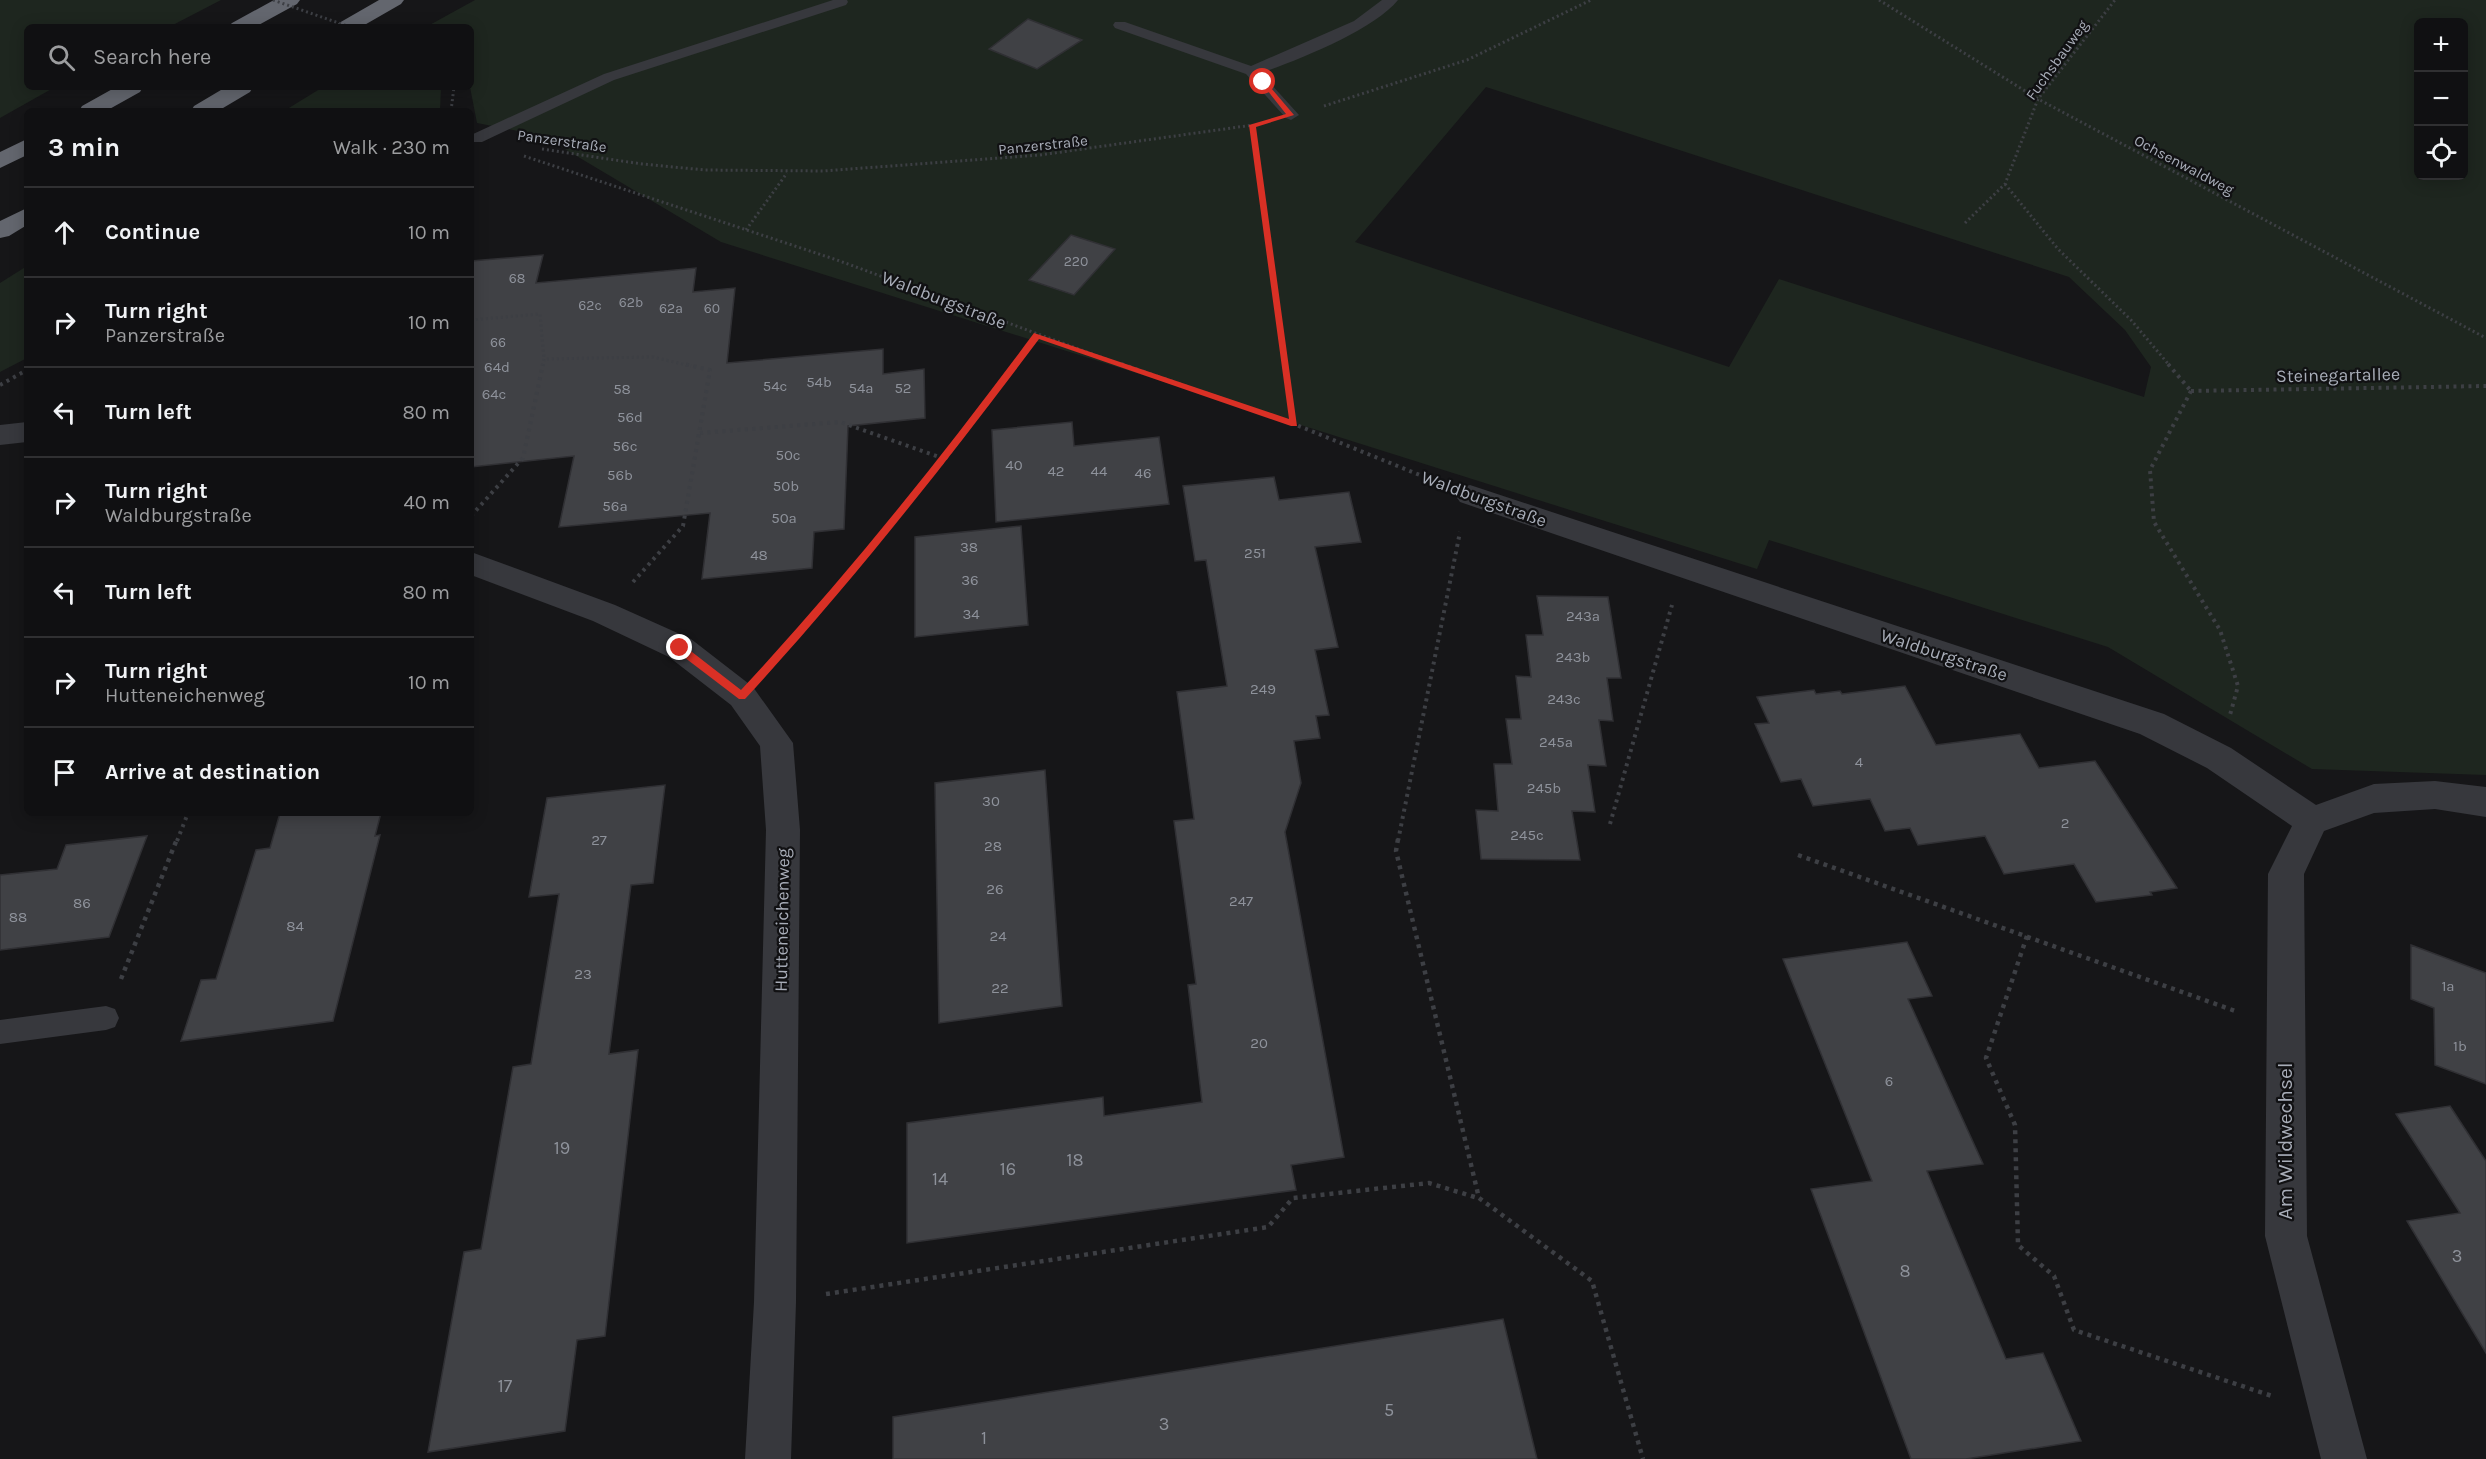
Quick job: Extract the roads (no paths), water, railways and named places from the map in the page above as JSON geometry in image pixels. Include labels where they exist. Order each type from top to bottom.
[{"type":"highway","points":[[245,24],[290,0]]},
{"type":"highway","points":[[353,24],[394,0]]},
{"type":"highway","points":[[95,108],[127,90]]},
{"type":"highway","points":[[207,108],[237,90]]},
{"type":"highway","points":[[0,161],[24,148]]},
{"type":"highway","points":[[0,231],[24,217]]},
{"type":"street","points":[[0,435],[24,432]]},
{"type":"street","name":"Waldburgstraße","points":[[1470,495],[2152,724],[2219,758],[2312,821]]},
{"type":"street","name":"Hutteneichenweg","points":[[474,564],[604,613],[680,648],[742,696],[776,743],[783,830],[775,1302],[768,1459]]},
{"type":"street","points":[[2312,821],[2374,799],[2435,795],[2486,802]]},
{"type":"street","name":"Am Wildwechsel","points":[[2312,821],[2286,874],[2286,1236],[2344,1459]]},
{"type":"lane","points":[[1251,71],[1277,62],[1359,24],[1391,0]]},
{"type":"lane","points":[[476,139],[609,77],[841,2]]},
{"type":"lane","points":[[1120,25],[1251,71],[1291,115]]},
{"type":"lane","points":[[0,1032],[106,1018]]}]
